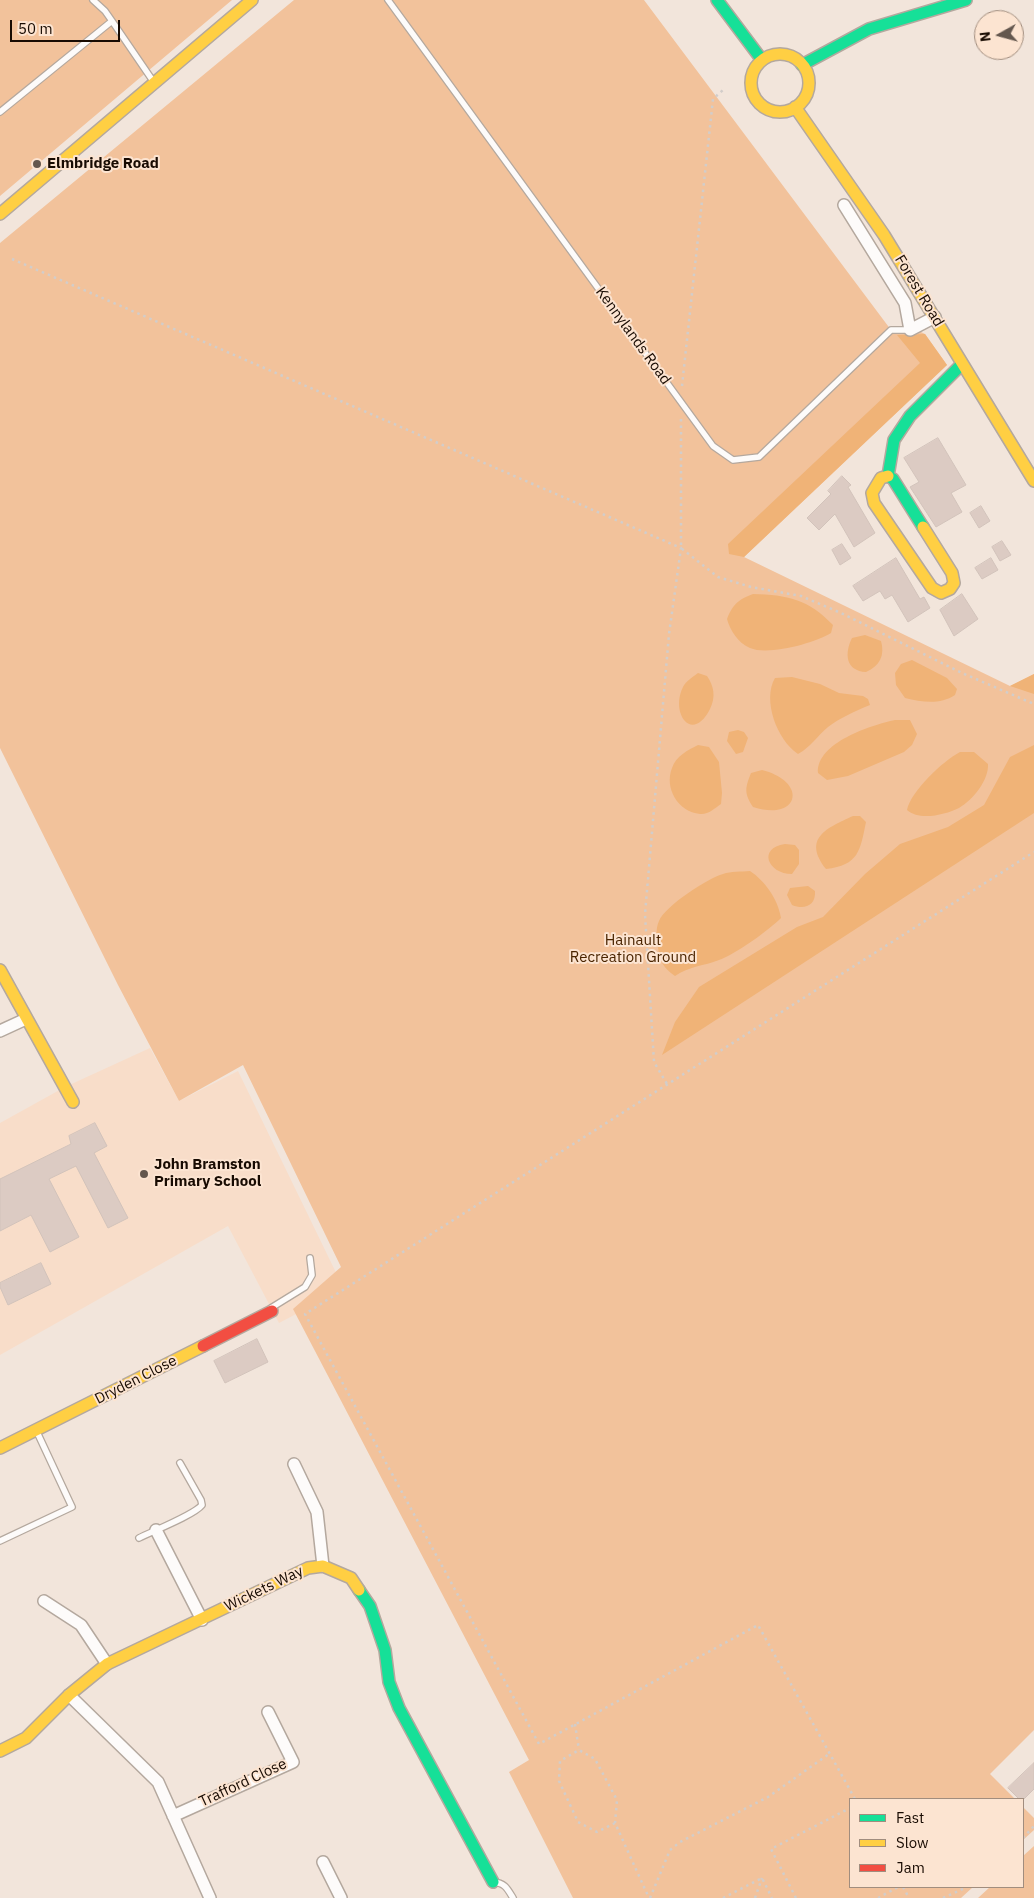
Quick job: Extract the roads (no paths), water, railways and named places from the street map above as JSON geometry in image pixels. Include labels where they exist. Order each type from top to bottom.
[{"type":"street","points":[[0,214],[252,0]]},
{"type":"street","points":[[717,0],[762,60]]},
{"type":"street","points":[[802,65],[869,29],[966,0]]},
{"type":"street","points":[[780,54],[790,56],[802,65],[810,85],[806,96],[795,108],[776,112],[766,108],[757,101],[752,92],[751,82],[753,72],[762,60],[770,55],[780,54]]},
{"type":"street","name":"Forest Road","points":[[795,108],[884,235],[1034,481]]},
{"type":"street","points":[[844,205],[905,303],[910,330]]},
{"type":"street","name":"Kennylands Road","points":[[910,330],[935,317]]},
{"type":"street","points":[[888,476],[894,440],[910,416],[962,364]]},
{"type":"street","points":[[888,476],[893,479],[952,574],[954,584],[950,589],[941,593],[932,588],[874,503],[872,492],[881,478],[888,476]]},
{"type":"street","points":[[0,970],[73,1102]]},
{"type":"street","points":[[0,1032],[26,1019]]},
{"type":"street","name":"Dryden Close","points":[[0,1448],[272,1311]]},
{"type":"street","points":[[294,1464],[317,1512],[323,1566]]},
{"type":"street","points":[[156,1530],[202,1620]]},
{"type":"street","name":"Wickets Way","points":[[0,1751],[26,1738],[69,1696],[107,1664],[308,1568],[323,1566],[351,1578],[370,1606],[385,1650],[389,1682],[399,1708],[492,1882]]},
{"type":"street","points":[[44,1601],[81,1625],[107,1664]]},
{"type":"street","points":[[69,1696],[158,1782],[210,1898]]},
{"type":"street","name":"Trafford Close","points":[[173,1816],[293,1762],[268,1712]]},
{"type":"street","points":[[323,1862],[341,1898]]},
{"type":"lane","points":[[93,0],[105,11],[154,83]]},
{"type":"lane","name":"Kennylands Road","points":[[388,0],[713,446],[733,460],[759,457],[891,330],[910,330]]},
{"type":"lane","points":[[0,112],[112,21]]},
{"type":"lane","points":[[272,1311],[271,1308],[306,1287],[312,1275],[310,1258]]},
{"type":"lane","points":[[0,1541],[72,1507],[36,1430]]},
{"type":"lane","points":[[140,1538],[202,1505],[180,1463]]},
{"type":"lane","points":[[492,1882],[506,1885],[513,1898]]},
{"type":"place","name":"Elmbridge Road","points":[[37,164]]},
{"type":"place","name":"John Bramston Primary School","points":[[144,1174]]},
{"type":"park label","name":"Hainault Recreation Ground","points":[[633,950]]}]
